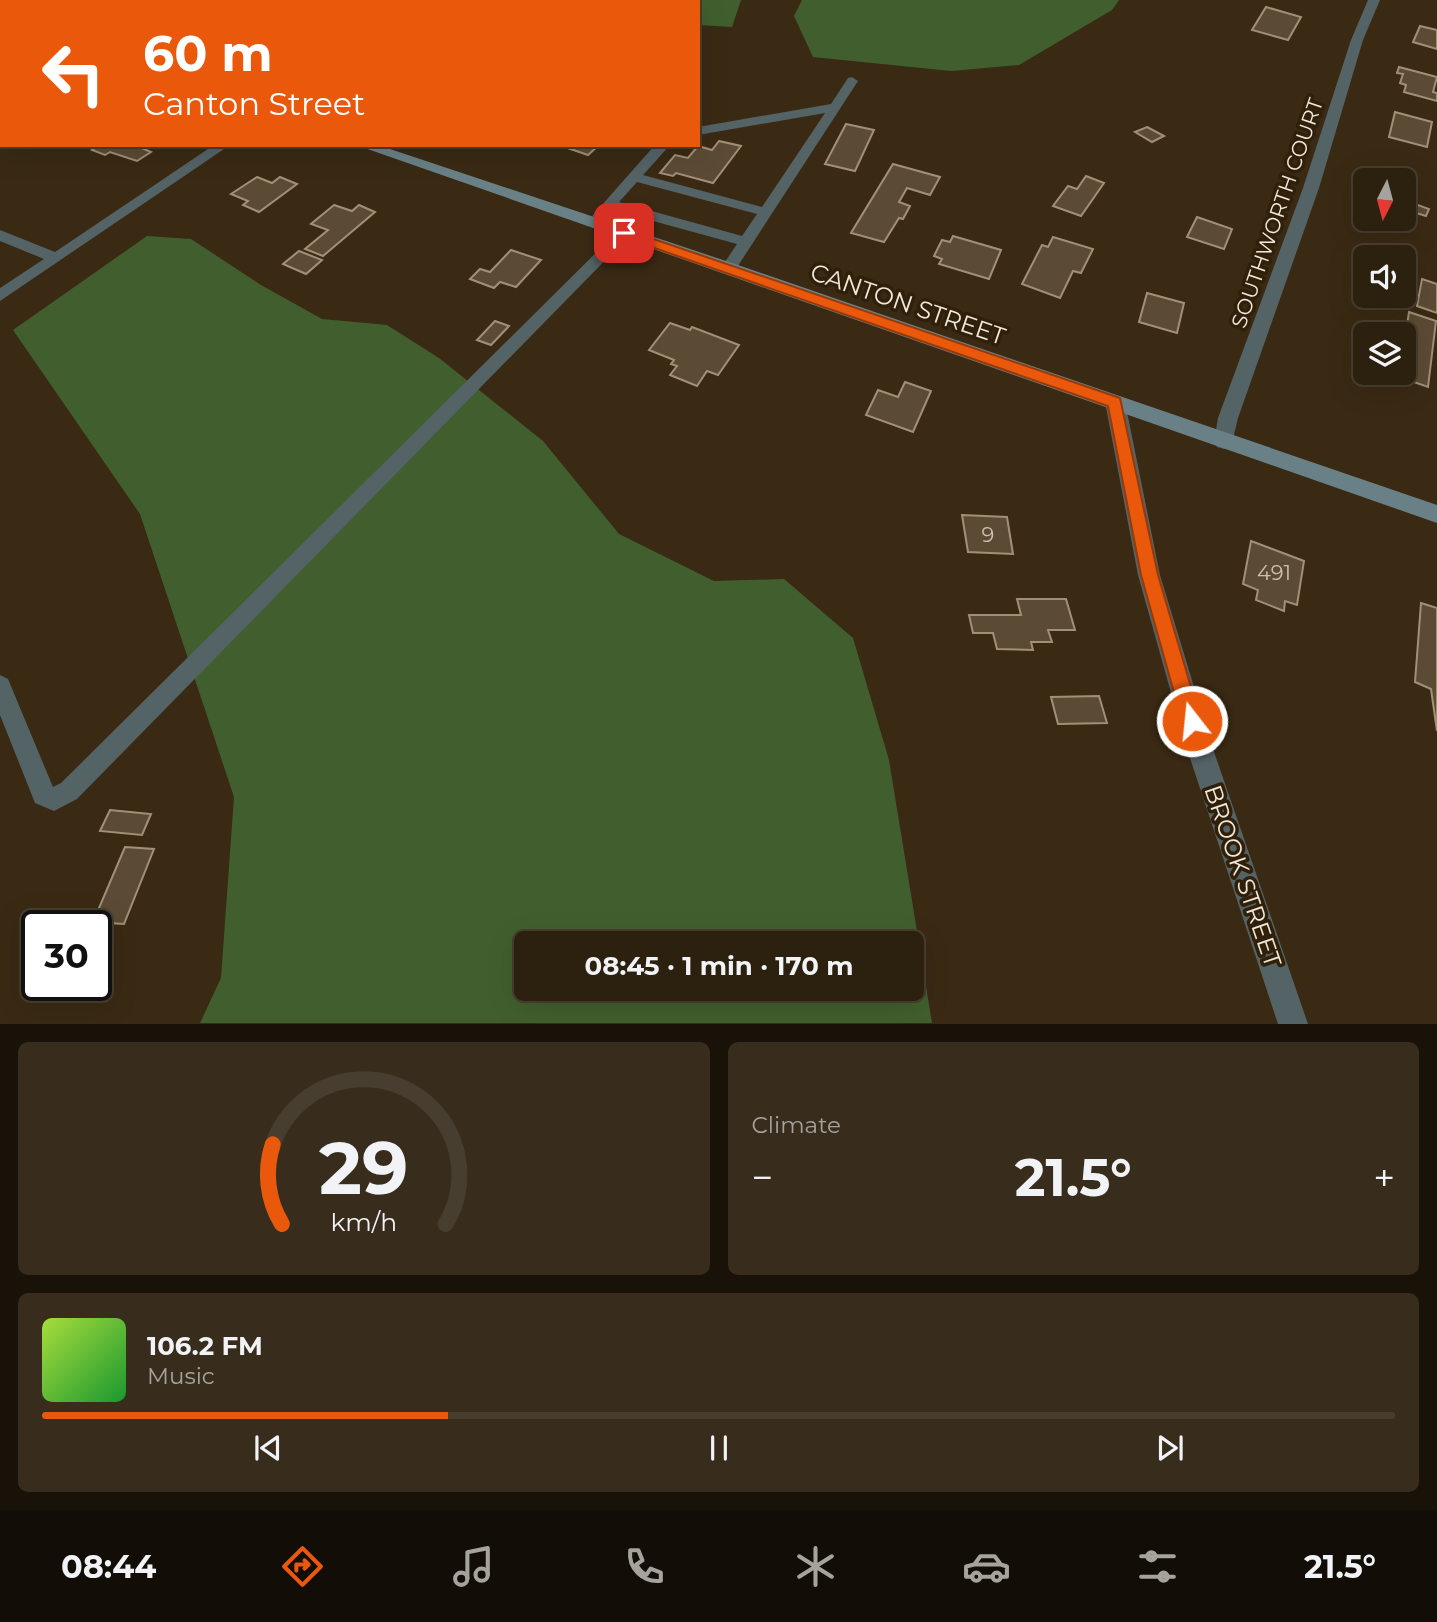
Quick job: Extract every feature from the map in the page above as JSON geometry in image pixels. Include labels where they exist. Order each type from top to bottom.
[{"type":"main road","name":"CANTON STREET","points":[[369,147],[729,268],[1437,514]]},
{"type":"street","name":"SOUTHWORTH COURT","points":[[1224,441],[1228,418],[1311,188],[1357,40],[1374,0]]},
{"type":"street","name":"BROOK STREET","points":[[1115,402],[1153,588],[1199,746],[1293,1024]]},
{"type":"lane","points":[[729,268],[852,81]]},
{"type":"lane","points":[[700,131],[835,107]]},
{"type":"lane","points":[[0,296],[220,147]]},
{"type":"lane","points":[[593,223],[661,147]]},
{"type":"lane","points":[[634,177],[765,212]]},
{"type":"lane","points":[[610,204],[746,242]]},
{"type":"lane","points":[[0,686],[43,795],[54,799],[69,791],[624,233]]},
{"type":"lane","points":[[0,235],[56,258]]},
{"type":"green space","points":[[700,0],[741,0],[732,27],[700,25]]},
{"type":"green space","points":[[802,0],[1119,0],[1112,10],[1019,65],[951,71],[813,57],[794,16]]},
{"type":"green space","points":[[147,236],[191,239],[261,285],[322,319],[387,325],[439,358],[543,441],[619,534],[714,581],[784,579],[853,638],[889,760],[917,931],[514,931],[514,1001],[924,1001],[924,974],[932,1023],[200,1023],[221,978],[234,797],[140,514],[13,330]]},
{"type":"building","points":[[1266,7],[1301,17],[1288,40],[1252,30]]},
{"type":"building","points":[[1420,26],[1437,30],[1437,49],[1413,42]]},
{"type":"building","points":[[1399,67],[1437,77],[1433,92],[1437,93],[1437,101],[1404,92],[1406,85],[1400,83],[1403,74],[1397,73]]},
{"type":"building","points":[[1395,112],[1432,122],[1427,147],[1389,137]]},
{"type":"building","points":[[846,124],[874,130],[855,171],[825,164]]},
{"type":"building","points":[[1147,127],[1164,136],[1152,142],[1135,132]]},
{"type":"building","points":[[719,141],[741,146],[713,183],[676,173],[673,176],[660,173],[675,155],[688,158],[700,147],[712,150]]},
{"type":"building","points":[[96,147],[147,147],[144,149],[151,152],[137,161],[110,152],[105,155],[92,150]]},
{"type":"building","points":[[565,147],[597,147],[588,155]]},
{"type":"building","points":[[893,164],[940,177],[930,195],[907,188],[899,202],[910,206],[884,242],[851,233]]},
{"type":"building","points":[[1086,176],[1104,183],[1081,216],[1053,206],[1068,186],[1077,189]]},
{"type":"building","points":[[257,177],[272,183],[280,177],[297,184],[259,212],[243,205],[248,201],[231,194]]},
{"type":"building","points":[[1416,204],[1429,209],[1426,216],[1416,213]]},
{"type":"building","points":[[334,205],[352,211],[359,205],[375,212],[323,256],[305,249],[328,230],[311,224]]},
{"type":"building","points":[[1197,217],[1232,229],[1224,249],[1187,237]]},
{"type":"building","points":[[953,236],[1001,250],[989,279],[939,264],[942,259],[934,256],[942,240],[950,242]]},
{"type":"building","points":[[1053,237],[1093,249],[1081,273],[1073,271],[1060,298],[1022,284],[1042,245],[1048,247]]},
{"type":"building","points":[[511,250],[541,260],[516,287],[500,282],[494,288],[470,279],[480,269],[490,272]]},
{"type":"building","points":[[299,251],[322,260],[306,274],[283,264]]},
{"type":"building","points":[[1422,279],[1437,284],[1437,313],[1417,306]]},
{"type":"building","points":[[1147,293],[1184,303],[1177,333],[1139,322]]},
{"type":"building","points":[[1409,312],[1436,321],[1428,387],[1416,383],[1416,322],[1407,322]]},
{"type":"building","points":[[495,321],[509,326],[491,345],[477,340]]},
{"type":"building","points":[[670,323],[690,330],[692,327],[739,345],[718,375],[707,371],[697,386],[670,375],[677,366],[671,364],[674,360],[649,350]]},
{"type":"building","points":[[905,382],[931,391],[913,432],[866,415],[878,390],[898,397]]},
{"type":"building","points":[[962,515],[1007,517],[1013,554],[968,552]]},
{"type":"building","points":[[1251,541],[1304,561],[1297,605],[1285,601],[1284,611],[1256,600],[1258,590],[1243,584]]},
{"type":"building","points":[[1017,599],[1066,599],[1075,630],[1048,630],[1052,642],[1031,642],[1033,650],[997,649],[993,633],[973,633],[969,615],[1021,615]]},
{"type":"building","points":[[1421,603],[1437,608],[1437,731],[1431,689],[1415,682]]},
{"type":"building","points":[[1099,696],[1107,723],[1058,724],[1051,697]]},
{"type":"building","points":[[110,810],[151,814],[142,835],[100,831]]},
{"type":"building","points":[[125,847],[154,849],[124,924],[112,923],[112,910],[98,910]]},
{"type":"route","points":[[624,233],[1115,402],[1149,575],[1192,721]]}]
